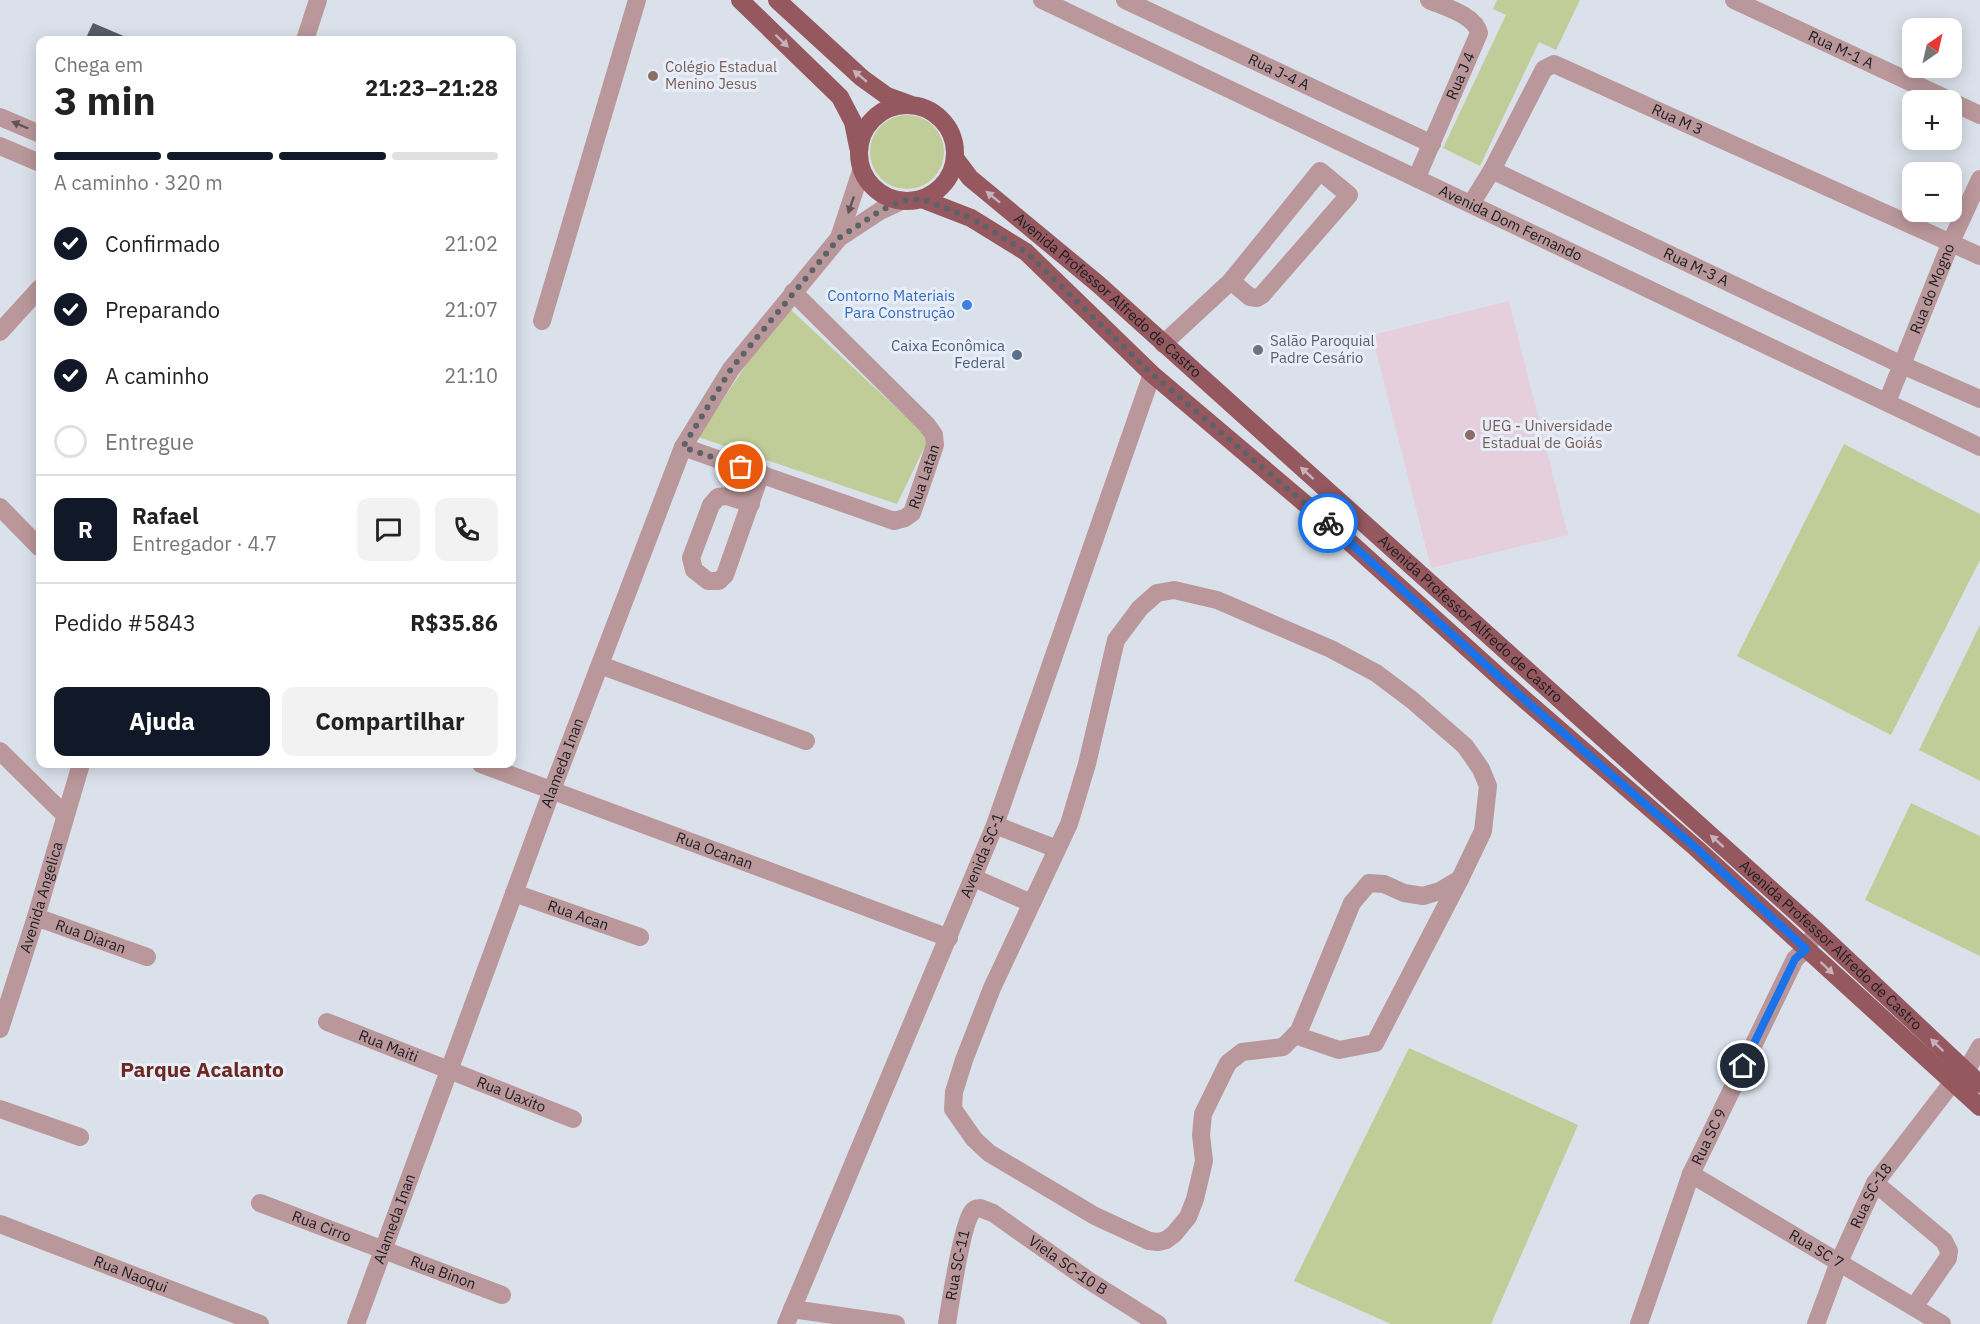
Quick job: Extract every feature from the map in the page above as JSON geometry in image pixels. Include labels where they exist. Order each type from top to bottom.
[{"type":"main road","points":[[740,0],[840,97],[853,122],[861,171],[877,191],[888,198],[901,201],[922,199],[938,190],[949,176],[955,158],[955,147],[945,123],[935,114],[923,108],[886,96],[862,78],[777,0]]},
{"type":"main road","points":[[858,147],[864,129],[876,115],[892,106],[911,105]]},
{"type":"main road","name":"Avenida Professor Alfredo de Castro","points":[[955,158],[970,178],[1098,284],[1817,931],[1959,1078],[1980,1107]]},
{"type":"main road","name":"Avenida Professor Alfredo de Castro","points":[[922,199],[971,218],[1026,252],[1152,374],[1301,498],[1525,700],[1696,848],[1806,949],[1959,1078],[1980,1084]]},
{"type":"street","points":[[306,36],[318,0]]},
{"type":"street","points":[[542,321],[637,0]]},
{"type":"street","name":"Avenida Dom Fernando","points":[[1042,0],[1980,447]]},
{"type":"street","name":"Rua J-4 A","points":[[1125,0],[1432,144]]},
{"type":"street","name":"Rua J 4","points":[[1417,177],[1479,33],[1478,27],[1471,20],[1429,0]]},
{"type":"street","name":"Rua M-1 A","points":[[1734,0],[1926,90]]},
{"type":"street","name":"Rua M 3","points":[[1472,204],[1544,69],[1559,64],[1980,256]]},
{"type":"street","name":"Rua M-1 A","points":[[1962,107],[1980,115]]},
{"type":"street","points":[[0,117],[36,132]]},
{"type":"street","points":[[0,146],[36,161]]},
{"type":"street","name":"Rua M-3 A","points":[[1492,170],[1902,365],[1980,399]]},
{"type":"street","name":"Alameda Inan","points":[[839,238],[861,171]]},
{"type":"street","points":[[1164,344],[1231,281],[1320,171],[1349,195],[1262,295],[1257,298],[1250,297],[1231,281]]},
{"type":"street","name":"Rua do Mogno","points":[[1887,402],[1951,242],[1980,179]]},
{"type":"street","name":"Alameda Inan","points":[[356,1324],[385,1251],[552,790],[683,447],[731,369],[839,238],[880,211],[901,201]]},
{"type":"street","points":[[0,332],[36,292]]},
{"type":"street","name":"Rua Latan","points":[[683,447],[894,521],[912,513],[935,445],[934,435],[927,425],[793,292]]},
{"type":"street","name":"Avenida SC-1","points":[[789,1317],[856,1152],[949,938],[995,825],[1152,374]]},
{"type":"street","points":[[751,504],[727,496],[718,497],[711,505],[691,558],[694,570],[708,581],[719,581],[725,575],[751,504],[760,473]]},
{"type":"street","points":[[0,507],[36,544]]},
{"type":"street","points":[[1295,1035],[1339,1050],[1375,1043],[1460,879],[1483,831],[1488,786],[1482,770],[1465,746],[1412,700],[1376,673],[1331,649],[1216,600],[1174,590],[1157,593],[1140,608],[1116,640],[1087,764],[1069,824],[978,1021],[954,1092],[953,1109],[974,1139],[989,1153],[1095,1216],[1149,1241],[1158,1242],[1174,1234],[1188,1217],[1195,1199],[1204,1161],[1201,1135],[1203,1114],[1228,1064],[1242,1052],[1283,1047],[1295,1035],[1299,1031],[1352,903],[1369,883],[1384,884],[1404,892],[1424,896],[1440,891],[1460,879]]},
{"type":"street","points":[[600,665],[806,741]]},
{"type":"street","points":[[0,751],[65,815]]},
{"type":"street","name":"Avenida Angelica","points":[[0,1029],[3,1003],[36,916],[80,768]]},
{"type":"street","name":"Rua Ocanan","points":[[492,768],[949,938]]},
{"type":"street","points":[[995,825],[1057,849]]},
{"type":"street","points":[[974,878],[1031,903]]},
{"type":"street","name":"Rua Acan","points":[[514,893],[640,937]]},
{"type":"street","name":"Rua Diaran","points":[[36,916],[147,957]]},
{"type":"street","name":"Rua SC 9","points":[[1640,1324],[1691,1174],[1795,959],[1806,949],[1817,931]]},
{"type":"street","name":"Rua Maiti","points":[[327,1022],[449,1072]]},
{"type":"street","name":"Rua SC-18","points":[[1816,1324],[1839,1262],[1875,1183],[1959,1078],[1980,1047]]},
{"type":"street","name":"Rua Uaxito","points":[[449,1072],[573,1119]]},
{"type":"street","points":[[0,1109],[80,1137]]},
{"type":"street","name":"Rua SC 7","points":[[1691,1174],[1942,1324]]},
{"type":"street","points":[[1875,1183],[1944,1240],[1949,1251],[1948,1258],[1914,1308]]},
{"type":"street","name":"Rua Cirro","points":[[260,1203],[385,1251]]},
{"type":"street","name":"Rua SC-11","points":[[947,1324],[951,1293],[967,1221],[970,1213],[976,1208]]},
{"type":"street","name":"Viela SC-10 B","points":[[976,1208],[993,1213],[1088,1280],[1158,1324]]},
{"type":"street","name":"Rua Naoqui","points":[[0,1224],[260,1324]]},
{"type":"street","name":"Rua Binon","points":[[385,1251],[502,1295]]},
{"type":"street","points":[[789,1317],[896,1324]]},
{"type":"shaded area","name":"UEG - Universidade Estadual de Goiás","points":[[1509,301],[1568,535],[1431,568],[1372,335]]},
{"type":"green space","points":[[1497,0],[1580,0],[1556,50],[1539,42],[1480,166],[1443,148],[1506,15],[1493,9]]},
{"type":"green space","points":[[907,115],[928,121],[938,131],[944,152],[938,173],[928,183],[907,189],[886,183],[876,173],[870,152],[876,131],[886,121]]},
{"type":"green space","points":[[790,309],[929,438],[897,504],[698,437],[754,353]]},
{"type":"green space","points":[[1844,444],[1980,514],[1980,560],[1891,735],[1737,656]]},
{"type":"green space","points":[[1980,625],[1980,781],[1919,750]]},
{"type":"green space","points":[[1911,803],[1980,836],[1980,956],[1865,900]]},
{"type":"green space","points":[[1409,1048],[1578,1125],[1491,1324],[1391,1324],[1294,1281]]},
{"type":"building","points":[[93,23],[124,36],[87,36]]},
{"type":"way so far","points":[[741,467],[683,447],[731,369],[839,238],[880,211],[901,201],[922,199],[971,218],[1026,252],[1152,374],[1328,523]]},
{"type":"place","name":"Colégio Estadual Menino Jesus","points":[[653,76]]},
{"type":"place","name":"Contorno Materiais Para Construção","points":[[967,305]]},
{"type":"place","name":"Salão Paroquial Padre Cesário","points":[[1258,350]]},
{"type":"place","name":"Caixa Econômica Federal","points":[[1017,355]]},
{"type":"place","name":"UEG - Universidade Estadual de Goiás","points":[[1470,435]]},
{"type":"district","name":"Parque Acalanto","points":[[202,1070]]},
{"type":"route","points":[[1328,523],[1525,700],[1696,848],[1806,949],[1795,959],[1743,1066]]}]
